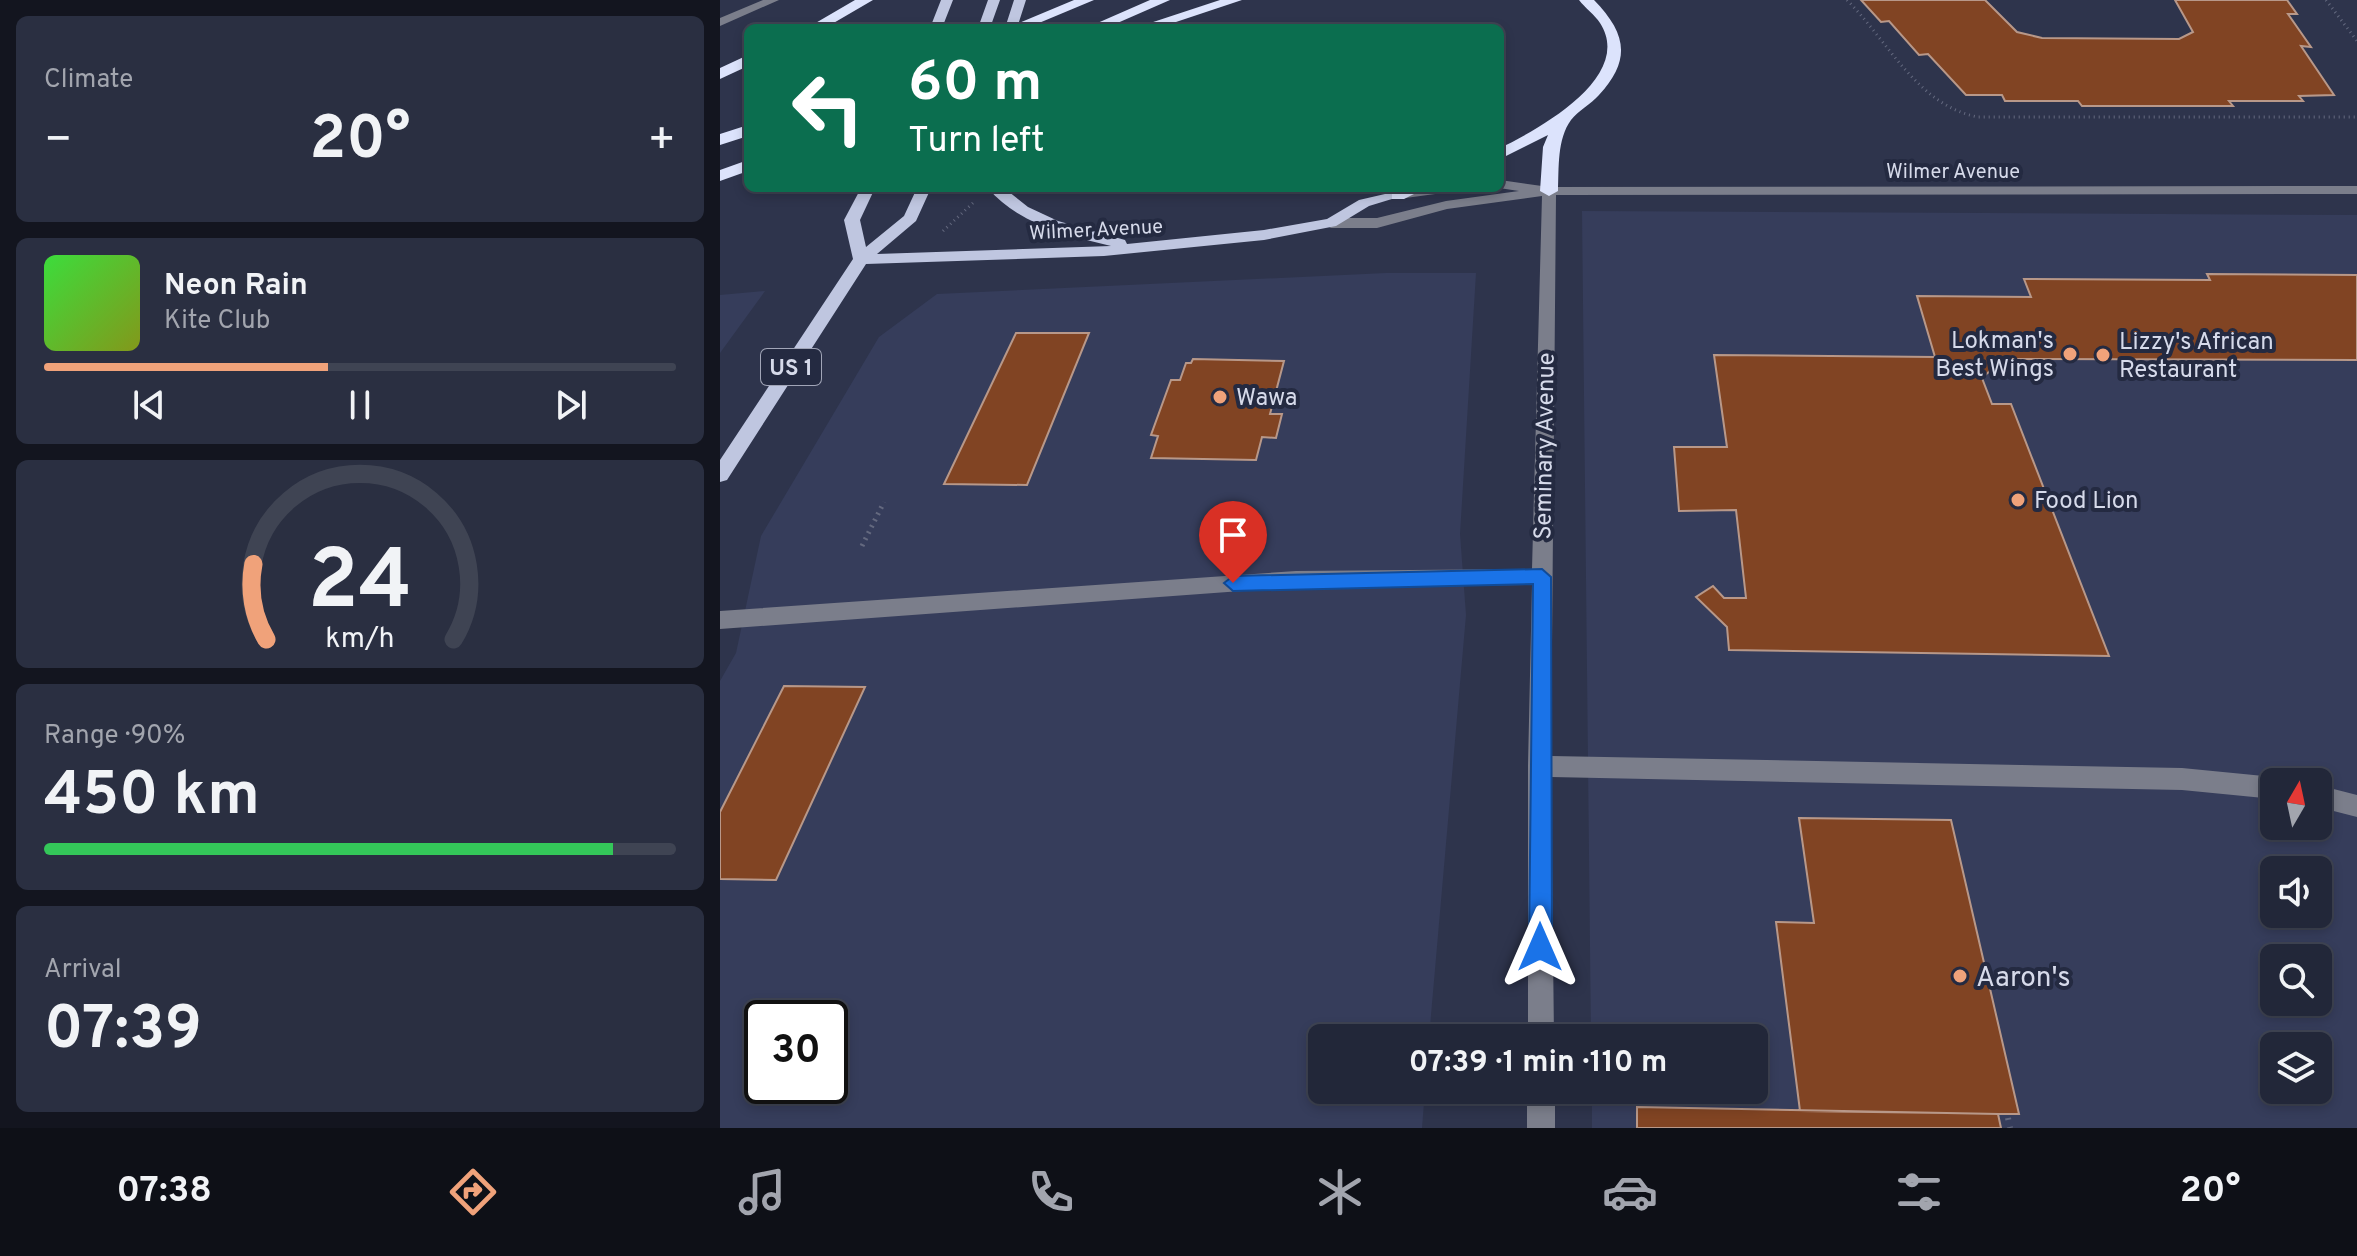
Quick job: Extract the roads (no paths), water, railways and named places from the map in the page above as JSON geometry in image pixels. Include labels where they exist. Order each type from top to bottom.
[{"type":"highway","points":[[821,24],[866,0]]},
{"type":"highway","points":[[1023,24],[1087,0]]},
{"type":"highway","points":[[1103,24],[1163,0]]},
{"type":"highway","points":[[1155,24],[1235,0]]},
{"type":"highway","points":[[1504,152],[1563,121],[1599,87],[1614,53],[1615,38],[1607,18],[1586,0]]},
{"type":"highway","points":[[720,74],[744,62]]},
{"type":"highway","points":[[1549,191],[1551,147],[1563,121]]},
{"type":"highway","points":[[720,140],[744,131]]},
{"type":"highway","points":[[720,176],[744,167]]},
{"type":"highway","points":[[1398,195],[1406,192]]},
{"type":"main road","points":[[985,24],[994,0]]},
{"type":"main road","points":[[1013,24],[1020,0]]},
{"type":"main road","points":[[938,24],[946,4]]},
{"type":"main road","points":[[861,259],[852,220],[866,192]]},
{"type":"main road","name":"US 1","points":[[720,475],[861,259],[911,218],[922,192]]},
{"type":"main road","points":[[1000,192],[1023,212],[1043,221],[1140,248]]},
{"type":"main road","name":"Wilmer Avenue","points":[[861,259],[1140,248],[1331,223],[1364,203],[1398,195]]},
{"type":"street","points":[[720,22],[773,0]]},
{"type":"street","name":"Wilmer Avenue","points":[[1504,185],[1549,191],[2357,190]]},
{"type":"street","name":"Wilmer Avenue","points":[[1331,223],[1377,223],[1446,205],[1509,199],[1549,191]]},
{"type":"street","name":"Seminary Avenue","points":[[1541,1024],[1539,766],[1549,191]]},
{"type":"street","name":"Wilmer Avenue","points":[[1398,195],[1420,192]]},
{"type":"street","points":[[720,620],[1280,580],[1542,577]]},
{"type":"street","points":[[1539,766],[2182,779],[2260,787]]},
{"type":"street","points":[[2332,800],[2357,806]]},
{"type":"street","points":[[1541,1104],[1541,1128]]},
{"type":"place","name":"Lokman's Best Wings","points":[[2070,354]]},
{"type":"place","name":"Lizzy's African Restaurant","points":[[2103,355]]},
{"type":"place","name":"Wawa","points":[[1220,397]]},
{"type":"place","name":"Food Lion","points":[[2018,500]]},
{"type":"place","name":"Aaron's","points":[[1960,976]]}]
